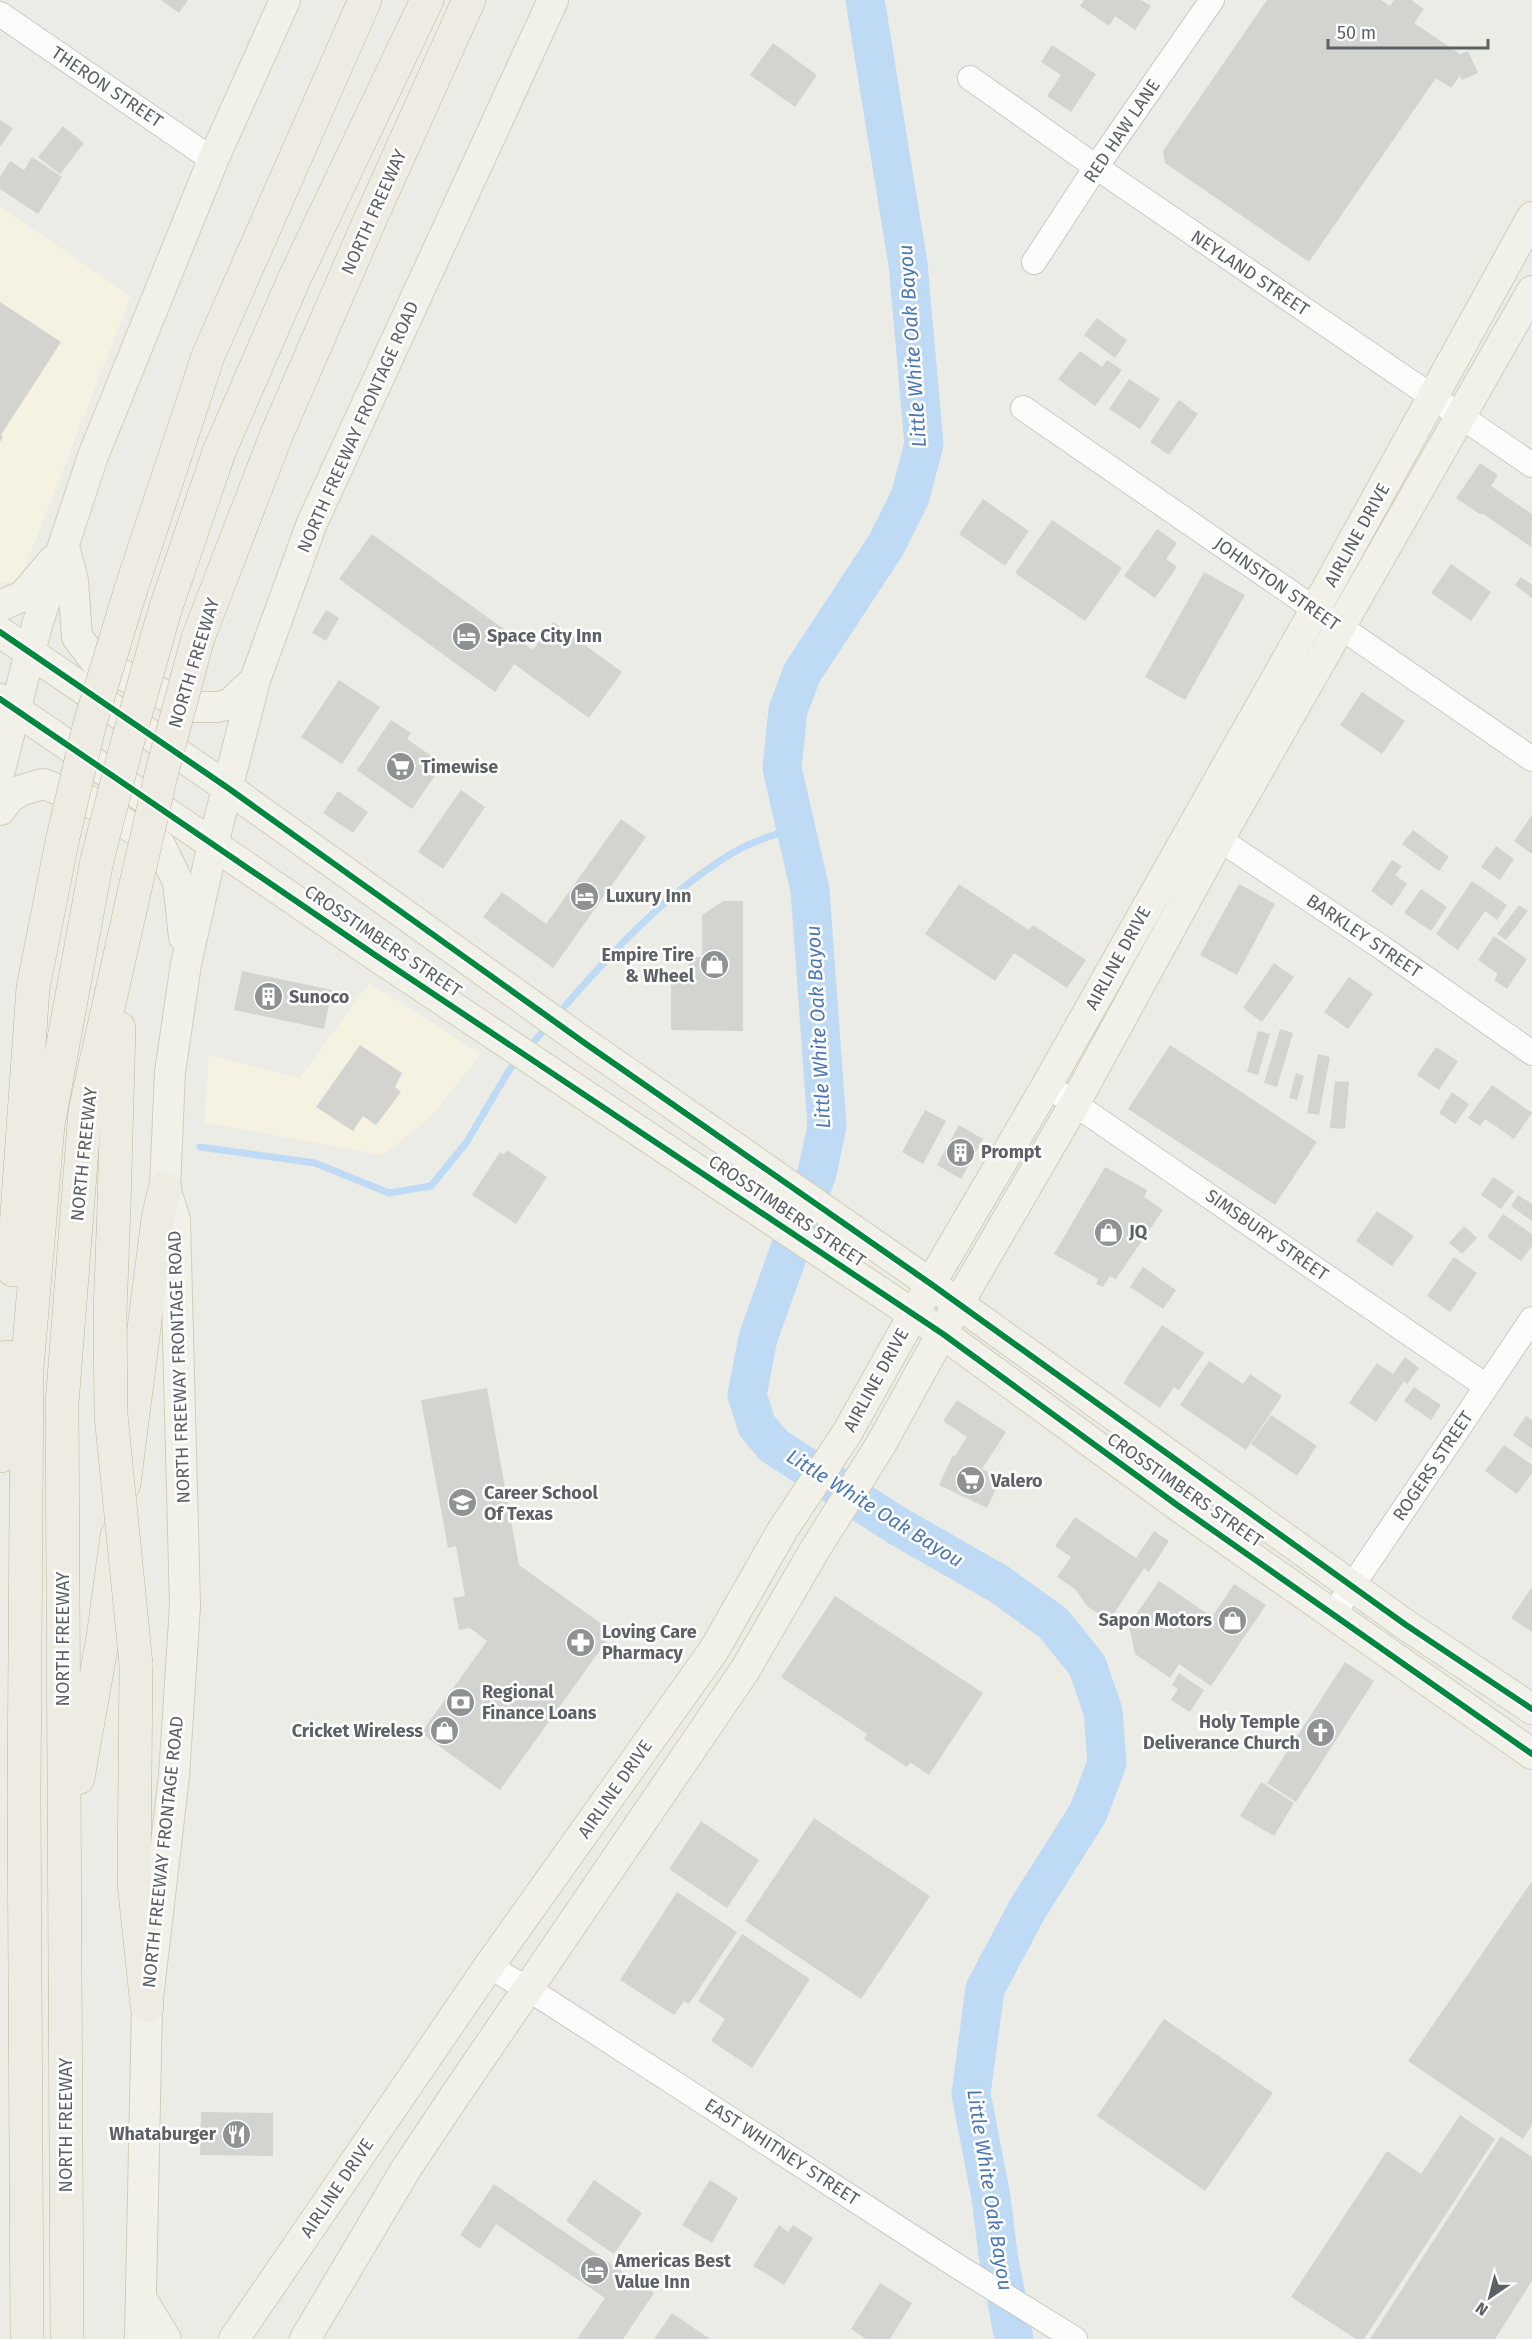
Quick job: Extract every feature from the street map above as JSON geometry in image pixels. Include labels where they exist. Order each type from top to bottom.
[{"type":"highway","points":[[0,1456],[33,988],[63,837],[90,723],[131,589],[208,356],[365,0]]},
{"type":"highway","name":"NORTH FREEWAY","points":[[27,2339],[24,1806],[27,1368],[48,1125],[97,860],[165,610],[219,452],[295,277],[427,0]]},
{"type":"highway","name":"NORTH FREEWAY","points":[[68,2339],[63,1859],[62,1404],[85,1111],[123,934],[162,771],[198,638],[276,436],[470,0]]},
{"type":"highway","points":[[123,934],[116,1078],[110,1313],[111,1415],[136,1664],[134,1883],[147,2006]]},
{"type":"highway","points":[[63,1859],[103,1637],[158,1219],[165,1188]]},
{"type":"main road","points":[[0,770],[7,705],[29,653],[97,445],[213,160],[285,0]]},
{"type":"main road","name":"NORTH FREEWAY FRONTAGE ROAD","points":[[140,2339],[147,2006],[174,1776],[185,1606],[175,1220],[165,1188],[170,1072],[186,964],[213,844],[255,680],[312,523],[553,0]]},
{"type":"main road","name":"AIRLINE DRIVE","points":[[235,2336],[489,1966],[714,1650],[782,1531],[847,1432],[1047,1085],[1315,610],[1532,217]]},
{"type":"main road","name":"AIRLINE DRIVE","points":[[305,2339],[419,2150],[745,1670],[814,1551],[880,1446],[958,1304],[1075,1103],[1219,839],[1532,291]]},
{"type":"main road","points":[[64,546],[73,581],[77,638],[96,662],[189,707],[218,707],[230,704],[255,680]]},
{"type":"main road","points":[[0,606],[22,596],[64,546]]},
{"type":"main road","name":"CROSSTIMBERS STREET","points":[[0,632],[228,788],[586,1044],[931,1284],[1406,1624],[1532,1709]]},
{"type":"main road","name":"CROSSTIMBERS STREET","points":[[7,705],[555,1076],[943,1334],[1177,1505],[1532,1752]]},
{"type":"main road","points":[[0,810],[10,797],[22,790],[43,784],[87,800],[160,845],[178,882],[186,964]]},
{"type":"main road","points":[[437,995],[467,957]]},
{"type":"main road","points":[[654,1141],[676,1107]]},
{"type":"main road","points":[[1177,1505],[1196,1475]]},
{"type":"main road","points":[[714,1650],[745,1670]]},
{"type":"main road","points":[[381,2123],[419,2150]]},
{"type":"main road","points":[[140,2297],[166,2339]]},
{"type":"street","name":"RED HAW LANE","points":[[1034,262],[1096,167],[1212,0]]},
{"type":"street","name":"THERON STREET","points":[[0,14],[213,160]]},
{"type":"street","name":"NEYLAND STREET","points":[[970,78],[1096,167],[1532,465]]},
{"type":"street","name":"JOHNSTON STREET","points":[[1023,408],[1532,759]]},
{"type":"street","name":"BARKLEY STREET","points":[[1193,825],[1219,839],[1384,949],[1532,1053]]},
{"type":"street","name":"SIMSBURY STREET","points":[[1047,1085],[1486,1386]]},
{"type":"street","name":"ROGERS STREET","points":[[1334,1613],[1532,1319]]},
{"type":"street","name":"EAST WHITNEY STREET","points":[[489,1966],[1070,2336]]},
{"type":"shaded area","points":[[0,207],[131,296],[20,580],[0,584]]},
{"type":"shaded area","points":[[369,983],[481,1054],[430,1118],[382,1155],[204,1122],[209,1055],[300,1078]]},
{"type":"building","points":[[161,0],[188,0],[179,13]]},
{"type":"building","points":[[1084,0],[1141,0],[1151,6],[1135,30],[1115,16],[1109,26],[1080,6]]},
{"type":"building","points":[[1267,0],[1381,0],[1390,6],[1394,0],[1411,0],[1424,9],[1414,23],[1460,54],[1468,51],[1478,73],[1462,80],[1460,76],[1451,88],[1436,78],[1309,262],[1165,163],[1163,151]]},
{"type":"building","points":[[773,43],[817,75],[795,107],[750,75]]},
{"type":"building","points":[[1052,45],[1096,74],[1071,112],[1047,96],[1061,75],[1041,62]]},
{"type":"building","points":[[0,120],[13,128],[0,147]]},
{"type":"building","points":[[63,126],[84,143],[60,174],[38,157]]},
{"type":"building","points":[[32,157],[62,177],[38,214],[0,189],[0,177],[10,161],[24,170]]},
{"type":"building","points":[[0,302],[61,342],[1,435],[3,437],[0,442]]},
{"type":"building","points":[[1097,318],[1127,340],[1115,358],[1084,335]]},
{"type":"building","points":[[1080,351],[1102,367],[1107,360],[1122,370],[1095,406],[1058,379]]},
{"type":"building","points":[[1129,379],[1160,399],[1140,429],[1109,409]]},
{"type":"building","points":[[1179,400],[1198,414],[1169,455],[1150,442]]},
{"type":"building","points":[[1480,463],[1498,475],[1491,486],[1532,514],[1531,547],[1456,498]]},
{"type":"building","points":[[983,499],[1029,531],[1005,566],[959,534]]},
{"type":"building","points":[[1052,520],[1122,568],[1085,621],[1015,573]]},
{"type":"building","points":[[1157,529],[1177,543],[1166,559],[1177,567],[1155,598],[1124,576]]},
{"type":"building","name":"Space City Inn","points":[[372,534],[533,650],[553,622],[622,672],[589,718],[514,664],[495,692],[339,579]]},
{"type":"building","points":[[1451,564],[1491,592],[1471,621],[1431,593]]},
{"type":"building","points":[[1204,572],[1245,595],[1185,700],[1145,677]]},
{"type":"building","points":[[1521,577],[1532,585],[1532,598],[1515,585]]},
{"type":"building","points":[[326,610],[339,618],[326,641],[312,633]]},
{"type":"building","points":[[339,680],[380,707],[342,764],[301,737]]},
{"type":"building","points":[[1362,692],[1405,721],[1382,754],[1340,725]]},
{"type":"building","name":"Timewise","points":[[391,720],[411,733],[407,739],[443,764],[412,809],[357,770]]},
{"type":"building","points":[[461,790],[485,807],[443,869],[418,852]]},
{"type":"building","points":[[338,791],[368,812],[353,833],[323,813]]},
{"type":"building","points":[[1532,815],[1532,854],[1514,841]]},
{"type":"building","name":"Luxury Inn","points":[[621,819],[646,837],[553,968],[483,917],[502,892],[546,924]]},
{"type":"building","points":[[1413,830],[1449,857],[1439,871],[1402,844]]},
{"type":"building","points":[[1496,846],[1514,859],[1500,880],[1481,867]]},
{"type":"building","points":[[1392,860],[1402,866],[1395,875],[1407,884],[1392,906],[1371,891]]},
{"type":"building","points":[[1472,881],[1507,905],[1497,920],[1485,911],[1458,950],[1436,934]]},
{"type":"building","points":[[959,884],[1029,930],[1033,925],[1086,960],[1067,988],[1014,953],[995,981],[925,934]]},
{"type":"building","points":[[1239,884],[1275,904],[1237,975],[1200,955]]},
{"type":"building","points":[[1421,889],[1447,907],[1431,931],[1404,913]]},
{"type":"building","name":"Empire Tire & Wheel","points":[[723,901],[743,901],[743,1031],[671,1030],[671,973],[689,973],[688,957],[702,957],[702,915]]},
{"type":"building","points":[[1519,905],[1528,911],[1506,940],[1497,934]]},
{"type":"building","points":[[1494,936],[1527,959],[1507,989],[1494,980],[1498,974],[1478,960]]},
{"type":"building","points":[[1274,963],[1294,977],[1262,1022],[1243,1008]]},
{"type":"building","name":"Sunoco","points":[[242,971],[332,990],[324,1029],[234,1010]]},
{"type":"building","points":[[1349,977],[1373,994],[1348,1029],[1324,1012]]},
{"type":"building","points":[[1280,1029],[1293,1033],[1277,1087],[1264,1083]]},
{"type":"building","points":[[1258,1031],[1270,1034],[1258,1075],[1247,1072]]},
{"type":"building","points":[[360,1045],[402,1073],[395,1087],[401,1092],[376,1125],[363,1116],[353,1131],[316,1107]]},
{"type":"building","points":[[1170,1045],[1317,1142],[1275,1205],[1128,1109]]},
{"type":"building","points":[[1436,1047],[1458,1061],[1439,1090],[1417,1075]]},
{"type":"building","points":[[1318,1054],[1330,1057],[1319,1115],[1307,1113]]},
{"type":"building","points":[[1296,1073],[1304,1076],[1297,1100],[1289,1098]]},
{"type":"building","points":[[1335,1081],[1349,1082],[1345,1129],[1330,1128]]},
{"type":"building","points":[[1492,1085],[1532,1113],[1514,1139],[1485,1119],[1480,1126],[1468,1118]]},
{"type":"building","points":[[1452,1092],[1469,1104],[1455,1124],[1439,1113]]},
{"type":"building","name":"Prompt","points":[[925,1110],[946,1121],[923,1164],[902,1152]]},
{"type":"building","name":"Prompt","points":[[959,1125],[983,1139],[961,1179],[937,1165]]},
{"type":"building","points":[[507,1150],[547,1177],[516,1224],[472,1195],[500,1152],[504,1155]]},
{"type":"building","name":"JQ","points":[[1105,1167],[1147,1190],[1144,1197],[1163,1210],[1116,1279],[1110,1276],[1103,1287],[1096,1284],[1098,1279],[1054,1254]]},
{"type":"building","points":[[1493,1177],[1514,1191],[1501,1209],[1481,1195]]},
{"type":"building","points":[[1518,1195],[1532,1204],[1532,1221],[1511,1206]]},
{"type":"building","points":[[1377,1211],[1414,1236],[1392,1266],[1356,1241]]},
{"type":"building","points":[[1503,1214],[1532,1234],[1532,1246],[1521,1261],[1487,1237]]},
{"type":"building","points":[[1464,1226],[1477,1238],[1462,1254],[1449,1243]]},
{"type":"building","points":[[1454,1257],[1477,1273],[1450,1312],[1427,1296]]},
{"type":"building","points":[[1143,1267],[1176,1290],[1163,1309],[1130,1287]]},
{"type":"building","points":[[1162,1325],[1204,1353],[1179,1390],[1174,1387],[1160,1408],[1123,1383]]},
{"type":"building","points":[[1405,1357],[1419,1368],[1407,1384],[1404,1381],[1376,1422],[1349,1403],[1377,1363],[1393,1374]]},
{"type":"building","points":[[1209,1361],[1243,1384],[1250,1374],[1282,1396],[1246,1450],[1180,1405]]},
{"type":"building","points":[[1414,1387],[1441,1405],[1431,1420],[1404,1401]]},
{"type":"building","points":[[487,1388],[519,1565],[613,1632],[500,1790],[421,1733],[487,1641],[470,1628],[459,1630],[453,1598],[465,1596],[456,1546],[448,1548],[421,1400]]},
{"type":"building","points":[[957,1400],[1006,1432],[982,1469],[1001,1478],[987,1508],[939,1485],[953,1455],[955,1456],[967,1437],[943,1421]]},
{"type":"building","points":[[1271,1415],[1317,1446],[1297,1476],[1251,1444]]},
{"type":"building","points":[[1526,1416],[1532,1420],[1532,1449],[1513,1435]]},
{"type":"building","points":[[1504,1445],[1532,1465],[1532,1473],[1517,1494],[1485,1471]]},
{"type":"building","points":[[1075,1517],[1136,1558],[1154,1531],[1169,1541],[1149,1572],[1144,1568],[1109,1621],[1087,1606],[1075,1589],[1057,1577],[1071,1557],[1055,1546]]},
{"type":"building","points":[[1159,1581],[1211,1616],[1200,1635],[1234,1584],[1266,1605],[1211,1686],[1179,1664],[1170,1678],[1135,1654],[1129,1625]]},
{"type":"building","points":[[1532,1587],[1532,1632],[1511,1618]]},
{"type":"building","points":[[835,1596],[983,1693],[929,1775],[910,1762],[907,1767],[864,1739],[867,1734],[781,1677]]},
{"type":"building","name":"Holy Temple Deliverance Church","points":[[1345,1662],[1374,1681],[1296,1802],[1267,1783]]},
{"type":"building","points":[[1179,1673],[1204,1690],[1190,1712],[1171,1700],[1178,1689],[1172,1685]]},
{"type":"building","points":[[1261,1782],[1294,1803],[1274,1836],[1240,1816]]},
{"type":"building","points":[[814,1818],[930,1896],[861,1999],[745,1921]]},
{"type":"building","points":[[701,1821],[759,1860],[727,1908],[669,1869]]},
{"type":"building","points":[[1532,1881],[1532,2125],[1523,2139],[1408,2061]]},
{"type":"building","points":[[677,1892],[737,1932],[689,2004],[684,2001],[674,2015],[620,1980]]},
{"type":"building","points":[[742,1934],[810,1979],[752,2068],[711,2041],[725,2019],[698,2001]]},
{"type":"building","points":[[1164,2019],[1273,2093],[1205,2191],[1097,2116]]},
{"type":"building","name":"Whataburger","points":[[201,2112],[273,2113],[273,2156],[200,2155]]},
{"type":"building","points":[[1460,2115],[1495,2139],[1364,2339],[1356,2339],[1291,2297],[1387,2151],[1421,2174]]},
{"type":"building","points":[[1501,2136],[1532,2157],[1532,2281],[1495,2339],[1370,2339]]},
{"type":"building","points":[[594,2180],[642,2213],[614,2254],[566,2221]]},
{"type":"building","points":[[710,2180],[738,2198],[712,2243],[682,2225]]},
{"type":"building","name":"Americas Best Value Inn","points":[[494,2184],[654,2293],[623,2339],[577,2339],[605,2298],[496,2224],[480,2249],[460,2235]]},
{"type":"building","points":[[779,2225],[788,2232],[793,2225],[813,2238],[784,2285],[753,2266]]},
{"type":"building","points":[[880,2283],[912,2303],[890,2339],[866,2339],[851,2329]]},
{"type":"building","points":[[672,2313],[710,2339],[654,2339]]},
{"type":"waterway","name":"Little White Oak Bayou","points":[[865,0],[908,264],[924,444],[910,497],[886,545],[802,673],[788,710],[782,768],[810,890],[827,1126],[817,1173],[758,1338],[747,1395],[757,1426],[774,1446],[896,1525],[999,1584],[1053,1623],[1087,1665],[1103,1711],[1107,1763],[1088,1813],[1028,1908],[985,1989],[971,2094],[991,2197],[998,2254],[1014,2339]]},
{"type":"waterway","points":[[558,1014],[619,946],[686,885],[743,847],[796,827]]},
{"type":"waterway","points":[[528,1048],[549,1025]]},
{"type":"waterway","points":[[200,1147],[315,1163],[389,1193],[431,1186],[466,1143],[510,1069],[519,1059]]},
{"type":"cycle path","points":[[0,632],[228,788],[586,1044],[931,1284],[1406,1625],[1532,1709]]},
{"type":"cycle path","points":[[0,699],[375,955],[943,1334],[1177,1505],[1532,1754]]},
{"type":"place","name":"Space City Inn","points":[[466,636]]},
{"type":"place","name":"Timewise","points":[[400,767]]},
{"type":"place","name":"Luxury Inn","points":[[585,896]]},
{"type":"place","name":"Empire Tire & Wheel","points":[[715,965]]},
{"type":"place","name":"Sunoco","points":[[268,997]]},
{"type":"place","name":"Prompt","points":[[960,1152]]},
{"type":"place","name":"JQ","points":[[1108,1232]]},
{"type":"place","name":"Valero","points":[[970,1481]]},
{"type":"place","name":"Career School Of Texas","points":[[463,1503]]},
{"type":"place","name":"Sapon Motors","points":[[1233,1620]]},
{"type":"place","name":"Loving Care Pharmacy","points":[[581,1642]]},
{"type":"place","name":"Regional Finance Loans","points":[[461,1702]]},
{"type":"place","name":"Cricket Wireless","points":[[444,1731]]},
{"type":"place","name":"Holy Temple Deliverance Church","points":[[1321,1732]]},
{"type":"place","name":"Whataburger","points":[[237,2134]]},
{"type":"place","name":"Americas Best Value Inn","points":[[594,2271]]}]
